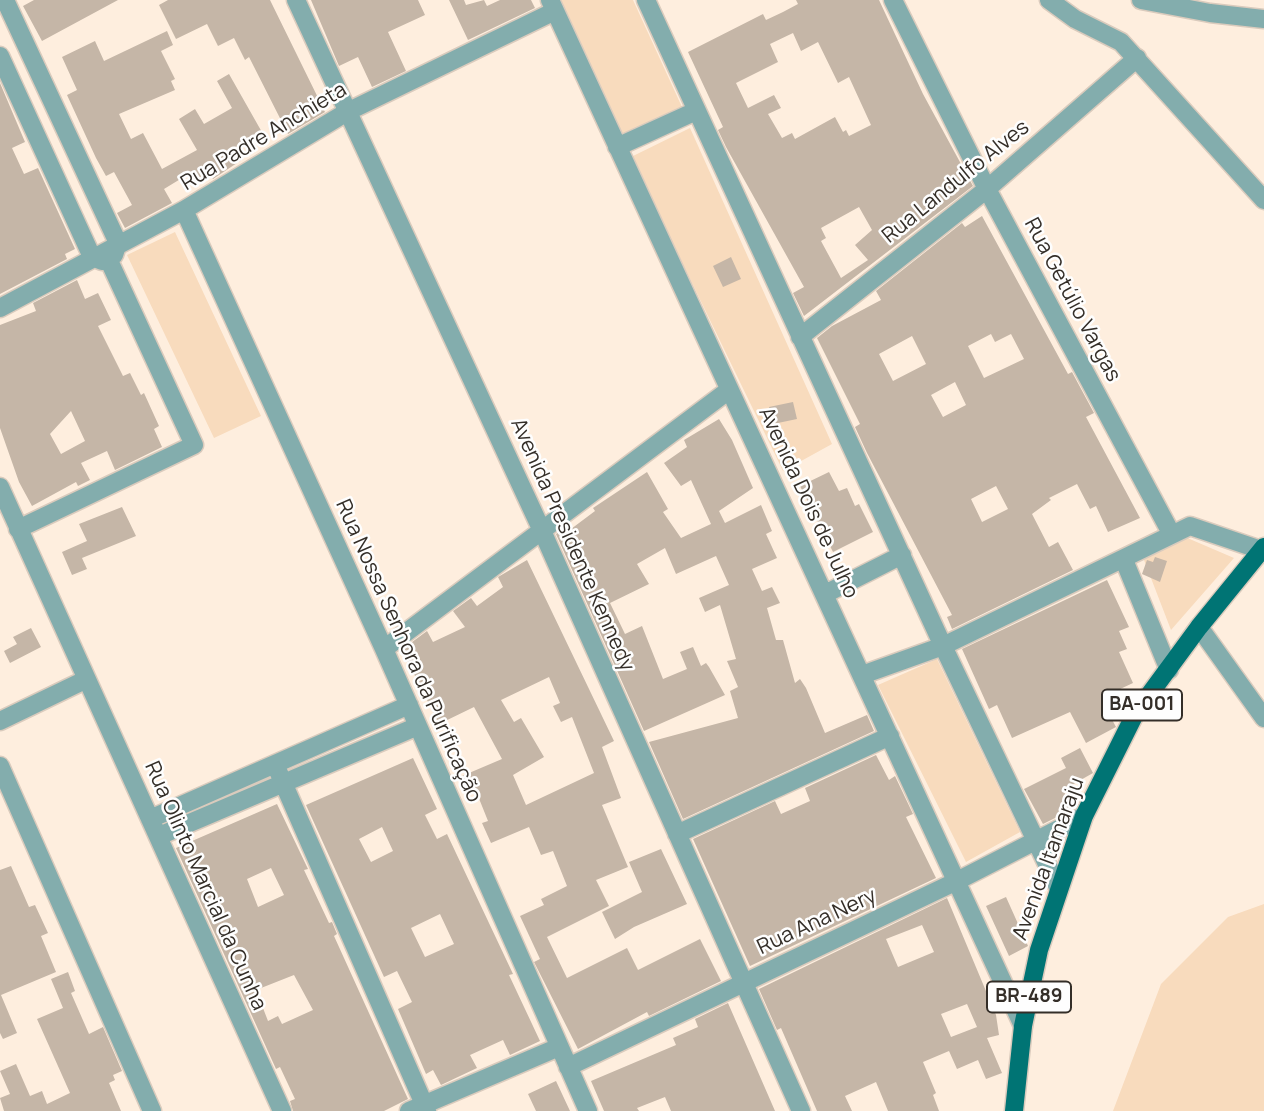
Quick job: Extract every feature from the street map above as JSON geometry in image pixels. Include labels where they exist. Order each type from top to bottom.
[{"type":"main road","name":"Avenida Itamaraju","points":[[1014,1111],[1023,1027],[1039,950],[1084,816],[1129,724],[1199,627],[1263,548]]},
{"type":"street","points":[[5,0],[118,243],[111,265],[194,445],[18,529]]},
{"type":"street","name":"Avenida Presidente Kennedy","points":[[296,0],[543,533],[801,1111]]},
{"type":"street","points":[[646,0],[943,646],[1058,887]]},
{"type":"street","name":"Rua Getúlio Vargas","points":[[893,0],[987,189],[1171,533]]},
{"type":"street","points":[[1049,0],[1075,19],[1104,31],[1137,58],[1264,200]]},
{"type":"street","points":[[1140,0],[1210,13],[1264,19]]},
{"type":"street","name":"Rua Padre Anchieta","points":[[0,308],[184,210],[347,112],[553,5]]},
{"type":"street","name":"Avenida Dois de Julho","points":[[553,5],[1023,1027]]},
{"type":"street","points":[[0,56],[92,257],[111,265]]},
{"type":"street","name":"Rua Landulfo Alves","points":[[800,337],[987,189],[1137,58]]},
{"type":"street","points":[[617,147],[696,111]]},
{"type":"street","name":"Rua Nossa Senhora da Purificação","points":[[184,210],[384,649],[588,1111]]},
{"type":"street","points":[[384,649],[543,533],[729,390]]},
{"type":"street","name":"Rua Olinto Marcial da Cunha","points":[[0,487],[282,1111]]},
{"type":"street","points":[[862,675],[943,646],[1190,526],[1263,548]]},
{"type":"street","points":[[825,594],[902,555]]},
{"type":"street","points":[[1124,560],[1169,670]]},
{"type":"street","points":[[1199,627],[1264,718]]},
{"type":"street","points":[[0,721],[85,680]]},
{"type":"street","points":[[150,819],[408,705]]},
{"type":"street","points":[[159,836],[418,726]]},
{"type":"street","points":[[677,834],[890,736]]},
{"type":"street","points":[[275,764],[420,1109],[559,1047]]},
{"type":"street","points":[[0,766],[152,1111]]},
{"type":"street","name":"Rua Ana Nery","points":[[568,1067],[957,881],[1084,816]]},
{"type":"shaded area","points":[[559,0],[633,0],[682,107],[621,135]]},
{"type":"shaded area","points":[[690,128],[832,444],[783,471],[631,157]]},
{"type":"shaded area","points":[[175,232],[261,416],[214,438],[127,255]]},
{"type":"shaded area","points":[[1185,537],[1234,558],[1171,630],[1144,560]]},
{"type":"shaded area","points":[[937,659],[1020,832],[966,862],[878,685]]},
{"type":"shaded area","points":[[1264,904],[1264,1111],[1113,1111],[1161,984],[1228,917]]},
{"type":"building","points":[[34,0],[118,0],[42,41],[23,6]]},
{"type":"building","points":[[168,0],[270,0],[325,112],[288,134],[249,57],[245,60],[234,38],[218,46],[207,24],[176,39],[159,5]]},
{"type":"building","points":[[311,0],[418,0],[425,15],[388,32],[406,71],[372,87],[358,57],[339,66]]},
{"type":"building","points":[[449,0],[464,0],[466,5],[484,0],[487,6],[500,0],[531,0],[535,8],[468,40]]},
{"type":"building","points":[[796,0],[879,0],[923,94],[973,186],[804,316],[793,293],[804,287],[726,147],[718,130],[723,127],[688,52],[763,14],[766,20],[798,4]],"holes":[[[793,33],[801,51],[818,42],[838,83],[849,77],[871,125],[849,136],[846,130],[843,132],[835,117],[795,139],[792,133],[782,138],[768,114],[781,108],[774,95],[748,108],[736,83],[778,62],[770,44]],[[859,207],[872,230],[855,245],[868,260],[841,278],[821,241],[826,238],[821,228]]]},
{"type":"building","points":[[167,31],[173,45],[161,51],[175,79],[171,81],[175,90],[119,114],[131,139],[143,133],[162,169],[197,150],[179,119],[195,109],[204,124],[232,108],[217,81],[229,74],[263,134],[236,148],[243,159],[213,179],[209,172],[191,182],[187,175],[164,189],[172,203],[125,228],[117,213],[132,205],[114,172],[106,176],[96,158],[67,95],[77,90],[62,57],[95,41],[104,61]]},
{"type":"building","points":[[0,83],[25,142],[12,148],[24,174],[38,168],[75,249],[65,254],[67,259],[0,294]]},
{"type":"building","points":[[982,216],[1068,374],[1072,372],[1094,413],[1086,417],[1140,518],[1108,532],[1096,506],[1090,509],[1077,484],[1049,498],[1051,500],[1032,514],[1049,547],[1058,542],[1073,570],[952,629],[947,617],[952,615],[867,453],[855,427],[860,424],[817,338],[832,326],[881,300],[876,291],[962,223],[965,227]],"holes":[[[991,334],[995,342],[1011,334],[1024,359],[984,378],[968,346]],[[912,336],[926,364],[893,381],[879,354]],[[955,382],[966,405],[943,417],[931,395]],[[996,486],[1008,509],[982,522],[971,499]]]},
{"type":"building","points":[[731,257],[741,279],[723,287],[713,266]]},
{"type":"building","points":[[77,280],[85,299],[98,293],[111,320],[98,326],[123,376],[130,373],[141,395],[144,393],[159,426],[154,429],[162,447],[115,470],[107,451],[81,463],[90,480],[78,486],[76,482],[32,506],[19,482],[0,428],[0,325],[36,311],[33,303]],"holes":[[[71,411],[85,441],[61,454],[50,434]]]},
{"type":"building","points":[[793,402],[797,419],[773,424],[769,407]]},
{"type":"building","points":[[719,419],[732,440],[753,488],[719,511],[725,523],[761,505],[772,531],[766,534],[777,558],[752,569],[762,591],[772,587],[780,603],[767,608],[776,640],[783,640],[795,683],[800,679],[806,688],[825,733],[867,715],[874,731],[683,819],[649,742],[738,718],[730,691],[738,687],[727,661],[736,659],[720,605],[705,612],[699,598],[729,585],[716,556],[676,574],[665,548],[637,564],[649,584],[610,603],[625,634],[642,626],[663,679],[687,669],[680,652],[693,647],[701,666],[706,663],[725,695],[644,731],[556,534],[569,525],[571,529],[595,511],[593,508],[647,472],[668,509],[663,512],[681,538],[711,524],[691,480],[681,486],[664,463],[687,447],[684,440]]},
{"type":"building","points":[[829,472],[839,491],[847,488],[855,506],[859,504],[873,532],[833,552],[800,486]]},
{"type":"building","points":[[122,507],[136,536],[82,558],[87,569],[72,575],[62,552],[87,541],[79,524]]},
{"type":"building","points":[[1155,557],[1167,561],[1160,582],[1142,574],[1147,560],[1153,562]]},
{"type":"building","points":[[527,560],[614,741],[602,747],[621,798],[602,805],[628,867],[596,880],[609,906],[547,937],[567,978],[627,948],[638,970],[700,939],[721,981],[649,1016],[647,1012],[578,1049],[534,962],[540,959],[520,916],[544,905],[541,899],[567,886],[553,851],[541,855],[529,827],[491,843],[482,823],[488,821],[476,791],[470,794],[462,776],[502,759],[474,707],[439,724],[405,656],[408,655],[404,648],[427,631],[433,642],[465,627],[453,611],[471,598],[477,606],[503,587],[498,577]],"holes":[[[549,677],[560,703],[553,706],[561,722],[572,717],[594,773],[526,805],[513,775],[544,757],[521,718],[514,722],[501,700]]]},
{"type":"building","points":[[1107,580],[1129,627],[1119,631],[1127,649],[1119,652],[1133,683],[1118,690],[1125,703],[1108,712],[1116,727],[1086,743],[1070,712],[1012,738],[997,705],[989,709],[962,649]]},
{"type":"building","points":[[31,628],[41,647],[10,663],[4,651],[17,644],[13,637]]},
{"type":"building","points":[[1080,748],[1093,773],[1063,790],[1073,809],[1043,824],[1024,789],[1066,768],[1061,758]]},
{"type":"building","points":[[876,755],[889,780],[895,776],[913,814],[906,817],[936,878],[750,966],[693,839],[775,801],[781,814],[810,801],[805,788]]},
{"type":"building","points":[[413,758],[437,809],[425,815],[437,839],[447,834],[513,974],[509,975],[540,1041],[510,1055],[503,1040],[470,1055],[477,1068],[441,1085],[433,1070],[426,1074],[398,1009],[412,1002],[397,971],[384,977],[306,805]],"holes":[[[382,827],[393,851],[371,862],[359,839]],[[440,914],[454,944],[425,957],[411,928]]]},
{"type":"building","points":[[277,804],[308,869],[304,870],[329,923],[332,922],[337,934],[334,936],[408,1099],[384,1111],[293,1111],[290,1101],[295,1099],[280,1067],[276,1069],[176,848]],"holes":[[[271,868],[284,895],[258,907],[247,879]],[[294,975],[313,1010],[282,1024],[278,1016],[268,1021],[256,990]]]},
{"type":"building","points":[[661,849],[687,904],[634,927],[615,939],[602,912],[642,892],[629,862]]},
{"type":"building","points":[[11,866],[29,907],[35,905],[48,933],[41,936],[56,972],[1,995],[17,1033],[3,1039],[0,1033],[0,870]]},
{"type":"building","points":[[1006,897],[1028,946],[1009,956],[986,906]]},
{"type":"building","points":[[947,898],[996,1015],[999,1035],[987,1038],[1002,1073],[986,1079],[978,1060],[957,1069],[949,1051],[923,1062],[936,1093],[933,1095],[939,1111],[888,1111],[876,1082],[845,1096],[852,1111],[817,1111],[781,1028],[777,1030],[759,989]],"holes":[[[922,925],[934,952],[898,967],[886,939]],[[967,1004],[977,1027],[951,1037],[941,1014]]]},
{"type":"building","points":[[68,972],[75,991],[71,993],[89,1034],[103,1027],[122,1071],[113,1075],[115,1080],[109,1083],[121,1111],[4,1111],[0,1098],[10,1094],[0,1071],[16,1064],[30,1096],[42,1091],[47,1104],[70,1093],[37,1019],[63,1008],[51,979]]},
{"type":"building","points":[[728,1003],[775,1111],[671,1111],[665,1097],[637,1108],[639,1111],[604,1111],[591,1081],[676,1045],[673,1038],[698,1027],[695,1019]]},
{"type":"building","points":[[556,1081],[570,1111],[536,1111],[528,1094]]}]
